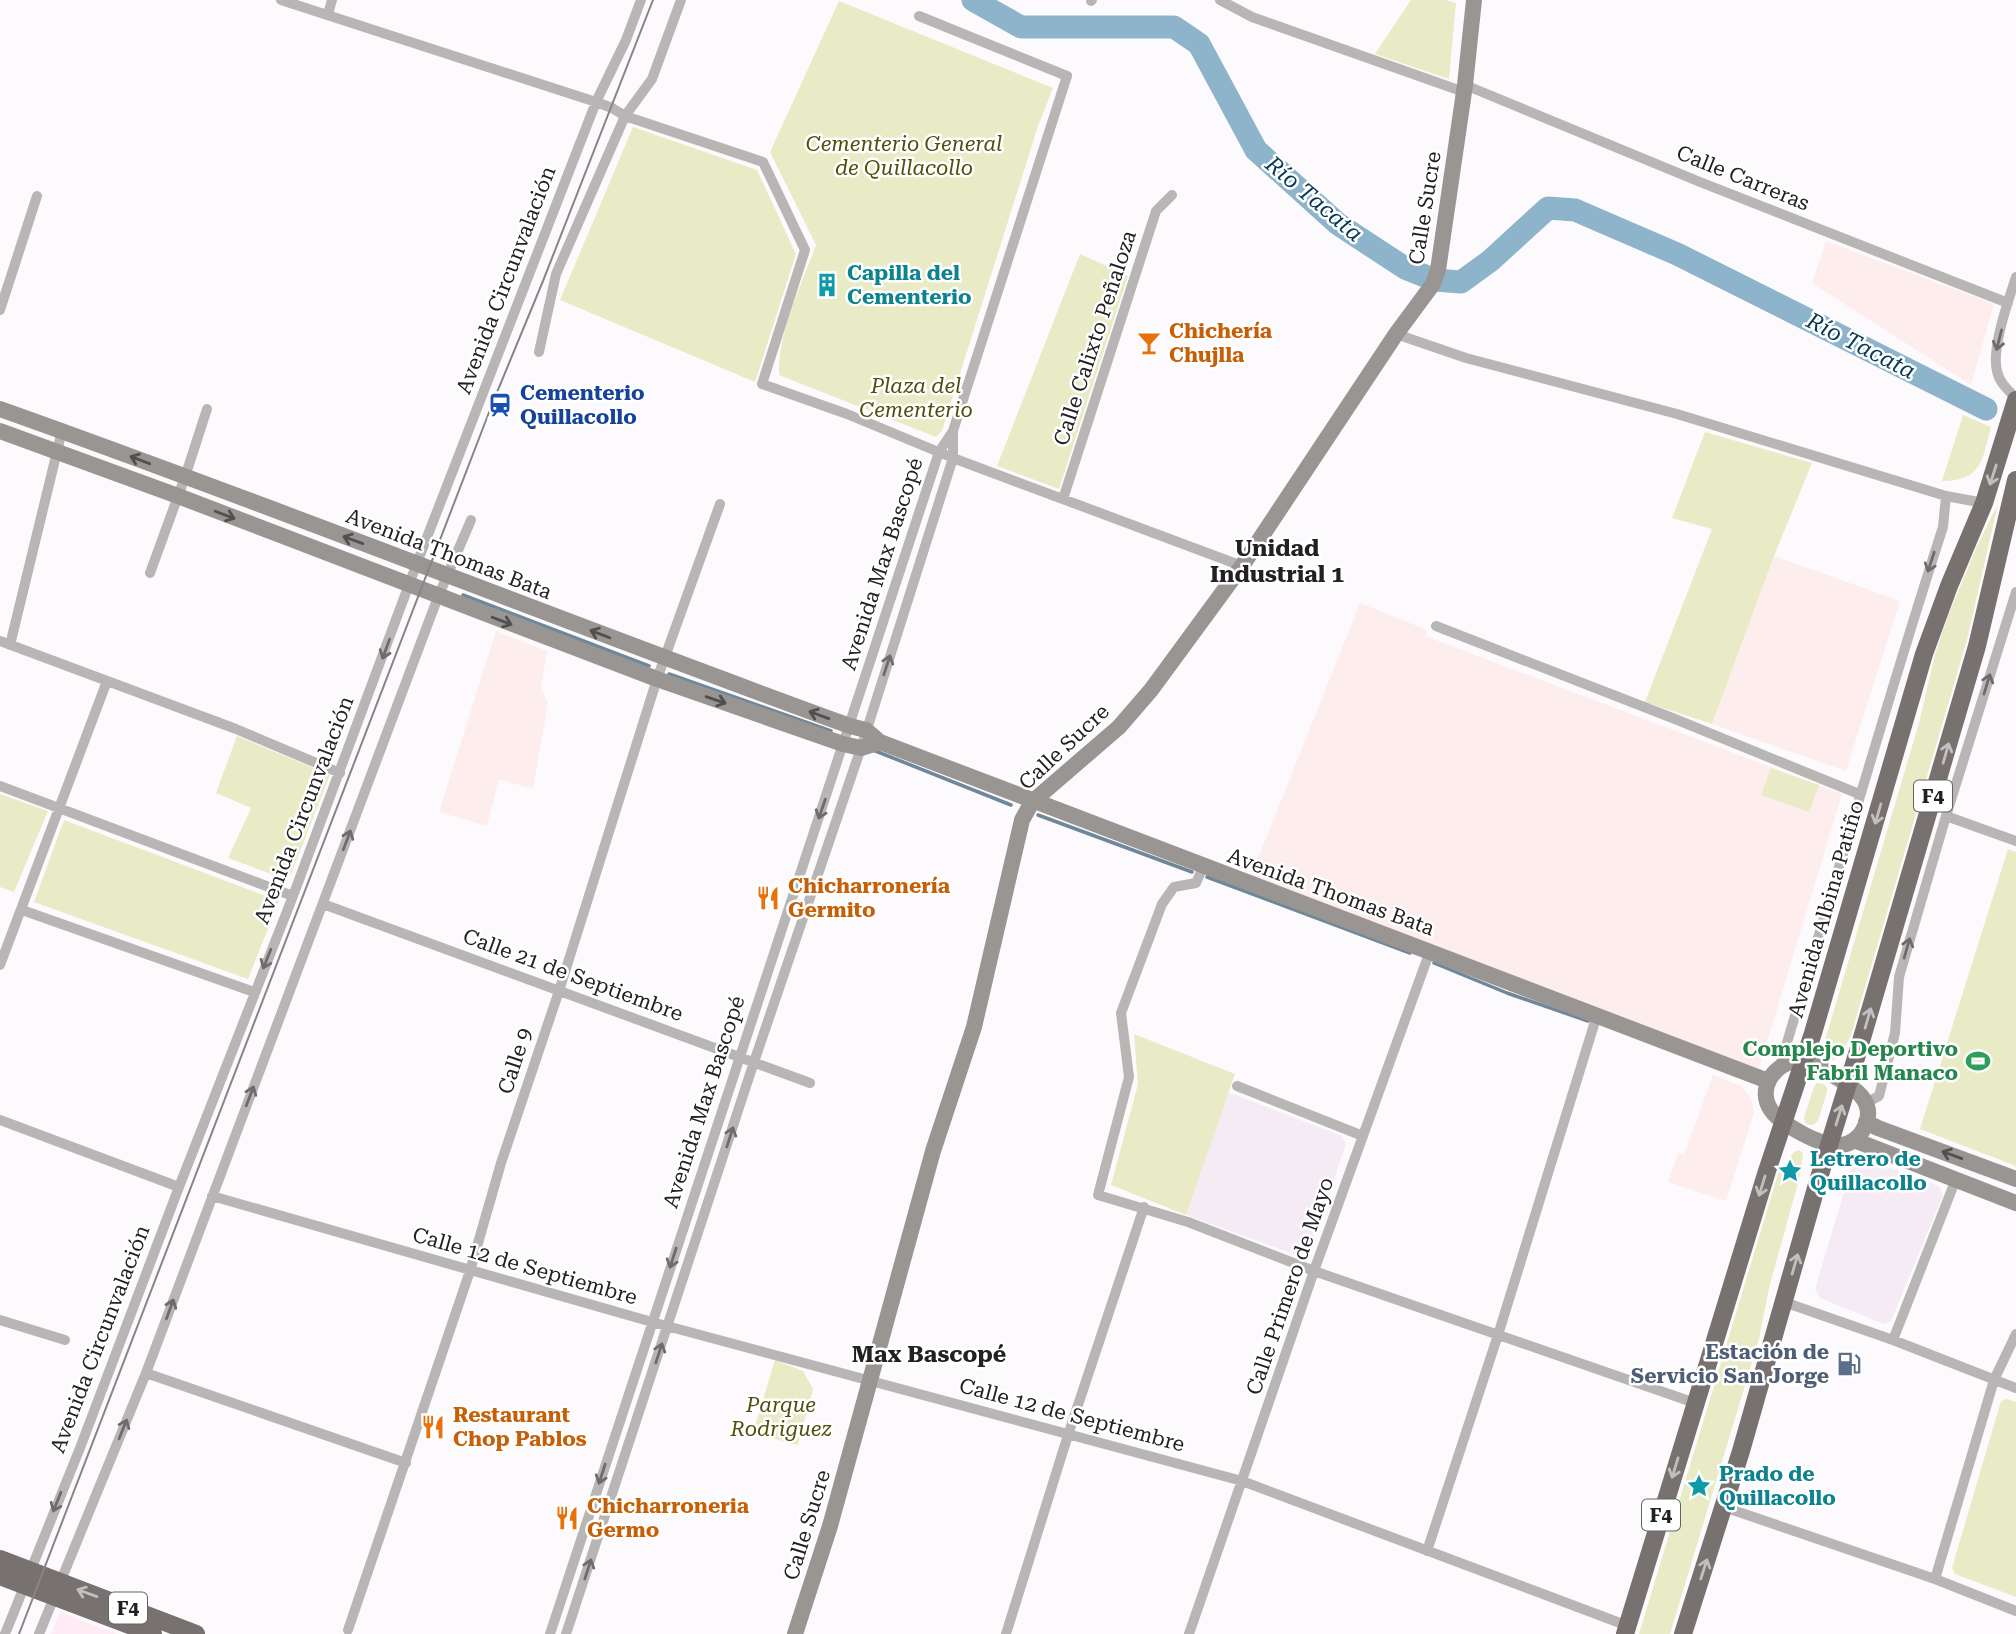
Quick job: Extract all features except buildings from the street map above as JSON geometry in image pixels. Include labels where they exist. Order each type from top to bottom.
[{"type":"highway","name":"Avenida Albina Patiño","points":[[1627,1630],[1695,1403],[1804,1061],[1924,654],[1984,503],[2016,399]]},
{"type":"highway","name":"F4","points":[[1684,1634],[1724,1507],[1977,646],[2013,508],[2016,480]]},
{"type":"highway","name":"F4","points":[[0,1559],[26,1577],[153,1634]]},
{"type":"highway","name":"F4","points":[[0,1576],[26,1577]]},
{"type":"highway","name":"F4","points":[[57,1590],[197,1634]]},
{"type":"main road","name":"Calle Sucre","points":[[795,1634],[830,1526],[933,1151],[974,1027],[1022,820],[1032,802],[1119,727],[1151,690],[1242,566],[1436,277],[1465,88],[1474,0]]},
{"type":"main road","name":"Avenida Thomas Bata","points":[[0,409],[418,563],[664,659],[858,728],[880,742],[1032,802],[1768,1081]]},
{"type":"main road","name":"Avenida Thomas Bata","points":[[0,431],[657,679],[861,748]]},
{"type":"main road","points":[[861,748],[880,742]]},
{"type":"main road","points":[[1794,1060],[1804,1061],[1848,1084],[1861,1094],[1866,1103],[1866,1122],[1854,1140],[1841,1146],[1829,1146],[1784,1122],[1772,1112],[1766,1094],[1771,1076],[1780,1066],[1794,1060]]},
{"type":"main road","points":[[1866,1122],[2016,1179]]},
{"type":"main road","points":[[1854,1140],[2016,1203]]},
{"type":"street","points":[[281,0],[612,107],[625,116],[763,162],[805,250],[762,384],[1242,566]]},
{"type":"street","points":[[328,14],[332,0]]},
{"type":"street","name":"Avenida Circunvalación","points":[[5,1634],[80,1448],[293,896],[409,585],[596,102],[626,40],[641,0]]},
{"type":"street","points":[[539,352],[556,274],[625,116],[652,79],[681,0]]},
{"type":"street","name":"Calle Carreras","points":[[1220,0],[1252,17],[1465,88],[2008,303]]},
{"type":"street","points":[[919,16],[1067,76],[953,431]]},
{"type":"street","name":"Calle Calixto Peñaloza","points":[[1063,499],[1156,211],[1172,195]]},
{"type":"street","points":[[0,310],[37,196]]},
{"type":"street","points":[[2016,277],[1995,354],[1997,371],[2005,388],[2016,399]]},
{"type":"street","points":[[1396,334],[1466,358],[1689,418],[1946,496],[1984,503]]},
{"type":"street","points":[[150,573],[185,477],[206,409]]},
{"type":"street","points":[[62,431],[5,643],[236,729],[340,773]]},
{"type":"street","name":"Avenida Max Bascopé","points":[[566,1634],[754,1062],[861,748],[858,728],[939,452],[953,431]]},
{"type":"street","name":"Avenida Max Bascopé","points":[[550,1634],[843,744],[858,728],[953,458],[953,431]]},
{"type":"street","points":[[1780,1066],[1831,898],[1859,793],[1943,527],[1946,496]]},
{"type":"street","name":"Calle 9","points":[[348,1630],[470,1271],[501,1163],[559,991],[657,679],[720,504]]},
{"type":"street","points":[[39,1634],[146,1373],[438,597],[471,520]]},
{"type":"street","points":[[1866,1103],[1880,1096],[1895,1033],[1899,977],[2016,592]]},
{"type":"street","points":[[1436,626],[1859,793]]},
{"type":"street","points":[[0,965],[107,681]]},
{"type":"street","points":[[0,786],[293,896]]},
{"type":"street","points":[[1946,816],[2016,841]]},
{"type":"street","points":[[1203,867],[1196,883],[1174,887],[1162,904],[1121,1013],[1129,1077],[1098,1195],[1188,1222],[1314,1271],[1695,1403]]},
{"type":"street","name":"Calle 21 de Septiembre","points":[[323,904],[810,1083]]},
{"type":"street","points":[[22,909],[254,992]]},
{"type":"street","name":"Calle Primero de Mayo","points":[[1189,1634],[1314,1271],[1430,951]]},
{"type":"street","points":[[1427,1551],[1498,1335],[1597,1015]]},
{"type":"street","points":[[1237,1086],[1363,1136]]},
{"type":"street","points":[[0,1120],[179,1187]]},
{"type":"street","points":[[1893,1340],[1956,1179]]},
{"type":"street","name":"Calle 12 de Septiembre","points":[[212,1196],[652,1322],[1242,1481],[1627,1630]]},
{"type":"street","points":[[1006,1634],[1143,1207]]},
{"type":"street","points":[[1784,1301],[2016,1388]]},
{"type":"street","points":[[0,1320],[65,1340]]},
{"type":"street","points":[[1935,1579],[1994,1380],[2016,1334]]},
{"type":"street","points":[[146,1373],[406,1462]]},
{"type":"street","points":[[1724,1507],[1935,1579],[2016,1611]]},
{"type":"shaded area","points":[[1826,241],[1994,304],[1971,385],[1812,283]]},
{"type":"shaded area","points":[[1774,556],[1900,601],[1846,771],[1712,724]]},
{"type":"shaded area","points":[[1360,603],[1427,630],[1425,636],[1842,794],[1759,1069],[1251,876]]},
{"type":"shaded area","points":[[496,631],[547,651],[541,688],[548,703],[533,789],[499,779],[487,826],[439,812]]},
{"type":"shaded area","points":[[1713,1075],[1741,1086],[1751,1098],[1754,1113],[1726,1201],[1668,1182],[1678,1153],[1684,1155]]},
{"type":"shaded area","points":[[1228,1092],[1342,1136],[1346,1144],[1309,1251],[1299,1256],[1186,1215]]},
{"type":"shaded area","points":[[1866,1159],[1939,1186],[1943,1195],[1891,1321],[1884,1324],[1820,1298],[1815,1289],[1851,1169]]},
{"type":"shaded area","points":[[60,1612],[117,1634],[51,1634]]},
{"type":"green space","points":[[1411,0],[1446,0],[1456,3],[1449,79],[1375,54]]},
{"type":"green space","name":"Cementerio General de Quillacollo","points":[[839,1],[1053,88],[1038,126],[942,431],[936,437],[779,375],[779,359],[786,326],[816,245],[770,152]]},
{"type":"green space","points":[[633,127],[757,170],[796,254],[755,382],[560,300]]},
{"type":"green space","points":[[1080,254],[1128,276],[1059,489],[997,466]]},
{"type":"green space","points":[[1963,415],[1991,427],[1985,449],[1979,466],[1973,472],[1956,480],[1942,481]]},
{"type":"green space","points":[[1705,432],[1812,463],[1774,556],[1712,724],[1645,702],[1712,529],[1672,518]]},
{"type":"green space","points":[[1998,504],[1967,640],[1851,1035],[1842,1051],[1828,1063],[1826,1037],[1919,723],[1935,654],[1977,546]]},
{"type":"green space","points":[[237,736],[330,775],[291,874],[287,877],[282,878],[228,858],[251,808],[216,793]]},
{"type":"green space","points":[[1771,768],[1819,785],[1809,812],[1761,795]]},
{"type":"green space","points":[[0,794],[48,811],[14,892],[0,887]]},
{"type":"green space","points":[[64,820],[279,901],[248,979],[34,902]]},
{"type":"green space","name":"Complejo Deportivo Fabril Manaco","points":[[2008,849],[2016,852],[2016,1166],[1920,1129]]},
{"type":"green space","points":[[1134,1034],[1235,1074],[1186,1215],[1111,1185],[1138,1084]]},
{"type":"green space","points":[[1817,1083],[1824,1084],[1827,1092],[1818,1121],[1811,1125],[1805,1122],[1804,1117]]},
{"type":"green space","name":"Prado de Quillacollo","points":[[1799,1150],[1803,1153],[1800,1176],[1769,1288],[1759,1339],[1670,1634],[1639,1634],[1778,1174],[1794,1152]]},
{"type":"green space","name":"Parque Rodriguez","points":[[775,1360],[803,1371],[813,1389],[798,1445],[753,1433]]},
{"type":"green space","points":[[2007,1399],[2016,1402],[2016,1597],[1955,1574],[1952,1568],[2001,1401]]},
{"type":"waterway","name":"Río Tacata","points":[[973,0],[1021,27],[1174,27],[1199,44],[1256,150],[1338,224],[1405,268],[1435,280],[1461,282],[1490,261],[1548,208],[1575,210],[1677,254],[1986,409]]},
{"type":"waterway","points":[[463,595],[649,666]]},
{"type":"waterway","points":[[669,674],[831,731]]},
{"type":"waterway","points":[[873,750],[1011,805]]},
{"type":"waterway","points":[[1038,815],[1192,872]]},
{"type":"waterway","points":[[1207,877],[1410,953]]},
{"type":"waterway","points":[[1434,963],[1507,993],[1588,1021]]},
{"type":"tram line","points":[[19,1634],[493,402],[653,0]]},
{"type":"place","name":"Capilla del Cementerio","points":[[827,285]]},
{"type":"place","name":"Chichería Chujlla","points":[[1149,343]]},
{"type":"place","name":"Cementerio Quillacollo","points":[[500,405]]},
{"type":"place","name":"Chicharronería Germito","points":[[768,898]]},
{"type":"place","name":"Complejo Deportivo Fabril Manaco","points":[[1978,1061]]},
{"type":"place","name":"Letrero de Quillacollo","points":[[1790,1171]]},
{"type":"place","name":"Estación de Servicio San Jorge","points":[[1849,1364]]},
{"type":"place","name":"Restaurant Chop Pablos","points":[[433,1427]]},
{"type":"place","name":"Prado de Quillacollo","points":[[1699,1486]]},
{"type":"place","name":"Chicharroneria Germo","points":[[567,1518]]},
{"type":"district","name":"Unidad Industrial 1","points":[[1277,561]]},
{"type":"district","name":"Max Bascopé","points":[[929,1354]]},
{"type":"park label","name":"Plaza del Cementerio","points":[[916,398]]}]
